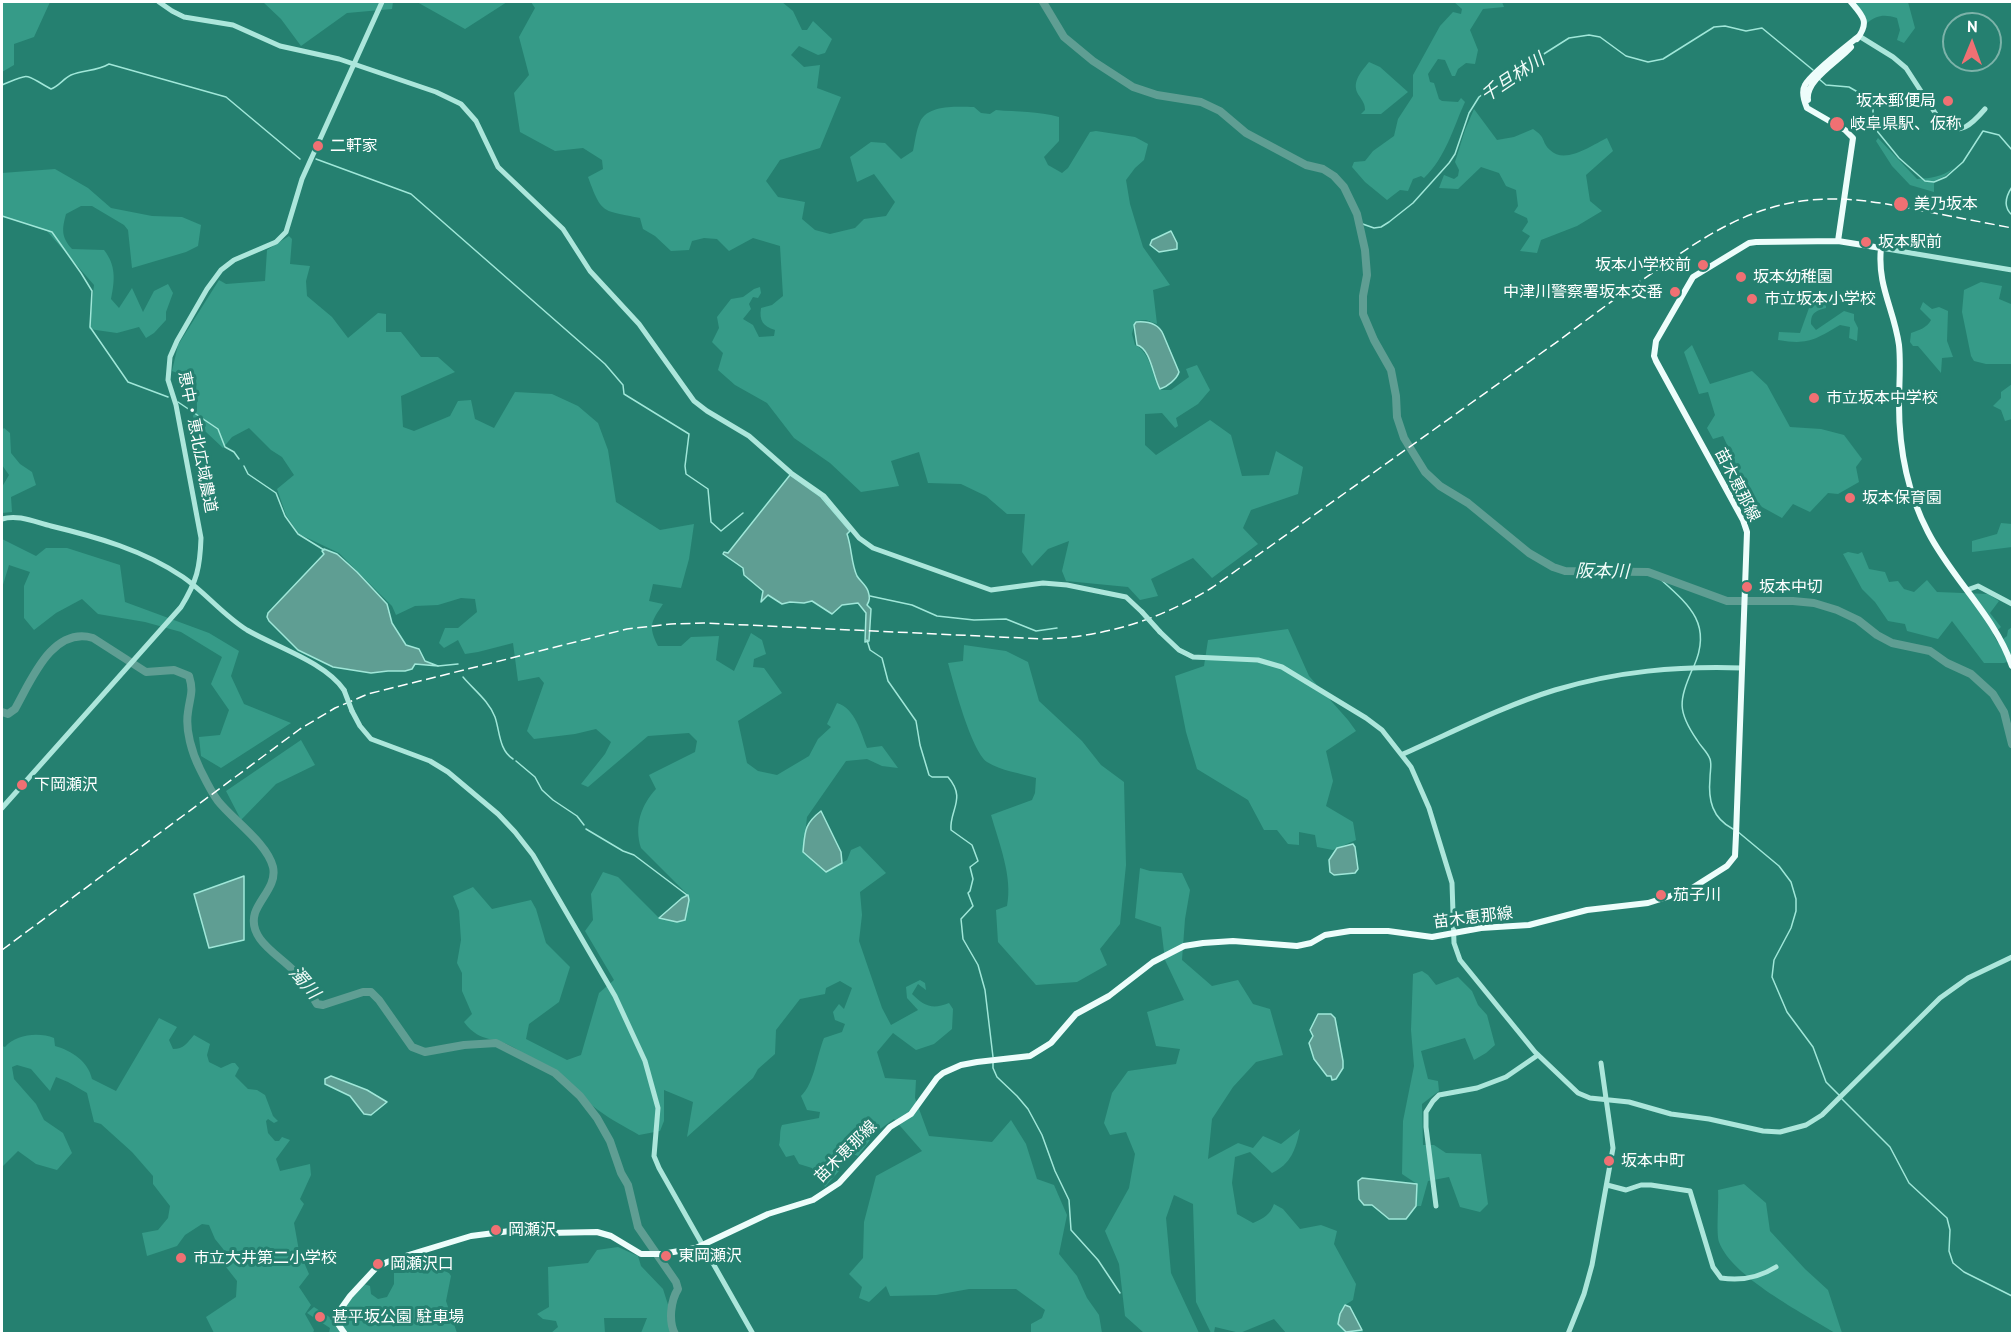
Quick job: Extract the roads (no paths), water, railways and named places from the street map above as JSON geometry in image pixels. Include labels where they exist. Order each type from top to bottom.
[{"type":"main road","points":[[1838,241],[1853,138],[1845,130],[1808,108],[1803,96],[1805,84],[1812,81],[1864,31],[1862,16],[1851,2]]},
{"type":"main road","name":"苗木恵那線","points":[[345,1334],[337,1325],[337,1317],[350,1296],[370,1273],[387,1262],[471,1236],[510,1231],[597,1232],[610,1236],[638,1253],[662,1254],[702,1245],[768,1214],[816,1199],[839,1183],[890,1127],[905,1119],[916,1109],[927,1091],[944,1073],[961,1065],[1023,1058],[1049,1045],[1076,1014],[1109,996],[1152,962],[1175,950],[1193,944],[1233,941],[1297,946],[1311,943],[1325,935],[1350,931],[1388,931],[1422,937],[1481,928],[1529,925],[1587,910],[1648,903],[1677,895],[1728,866],[1734,856],[1736,830],[1748,539],[1746,526],[1656,362],[1654,346],[1693,277],[1749,243],[1838,241],[1881,248]]},
{"type":"main road","points":[[1881,248],[1882,284],[1895,324],[1899,347],[1899,435],[1907,481],[1929,536],[1995,630],[2012,664]]},
{"type":"street","points":[[159,2],[184,16],[233,25],[280,46],[353,63],[436,92],[465,107],[476,121],[498,167],[563,229],[590,271],[639,324],[694,400],[707,411],[749,436],[787,471],[824,496],[866,543],[883,553],[991,590],[1043,583],[1121,595],[1130,600],[1179,650],[1193,657],[1264,661],[1282,668],[1372,722],[1403,754],[1429,808],[1451,877],[1455,949],[1460,960],[1538,1055],[1578,1093],[1590,1098],[1629,1102],[1671,1113],[1773,1131],[1789,1130],[1806,1125],[1822,1115],[1837,1101],[1928,1008],[1945,994],[1971,976],[2013,957]]},
{"type":"street","name":"恵中・恵北広域農道","points":[[2,808],[181,607],[194,585],[201,559],[201,538],[176,405],[168,380],[170,357],[207,289],[221,270],[240,257],[276,242],[286,231],[302,179],[382,2]]},
{"type":"street","points":[[1859,36],[1886,51],[1906,68],[1946,127],[1953,130],[1965,128],[1985,109]]},
{"type":"street","points":[[1881,248],[2013,270]]},
{"type":"street","points":[[2,519],[20,518],[124,547],[149,557],[194,585],[236,622],[327,671],[344,690],[352,711],[370,739],[430,761],[448,772],[498,814],[515,832],[533,855],[615,996],[651,1078],[658,1108],[654,1156],[663,1176],[753,1334]]},
{"type":"street","points":[[1967,590],[1978,586],[2013,604]]},
{"type":"street","points":[[1403,754],[1498,712],[1554,691],[1623,674],[1689,666],[1742,668]]},
{"type":"street","points":[[1436,1206],[1426,1127],[1426,1112],[1432,1101],[1439,1095],[1477,1088],[1506,1077],[1538,1055]]},
{"type":"street","points":[[1568,1334],[1584,1294],[1592,1265],[1613,1148],[1601,1063]]},
{"type":"street","points":[[1607,1185],[1626,1190],[1641,1185],[1651,1185],[1690,1191],[1713,1267],[1721,1278],[1736,1281],[1760,1275],[1776,1267]]},
{"type":"water","points":[[1171,231],[1177,243],[1177,249],[1159,252],[1150,245],[1152,240]]},
{"type":"water","points":[[1136,322],[1152,324],[1161,330],[1179,372],[1169,385],[1163,388],[1160,389],[1146,352],[1137,345],[1134,325]]},
{"type":"water","points":[[790,475],[821,497],[850,531],[847,534],[855,571],[869,595],[867,605],[871,609],[869,641],[865,642],[866,613],[858,603],[842,605],[832,614],[812,601],[782,604],[768,595],[761,602],[763,591],[744,575],[743,568],[723,554],[728,553]]},
{"type":"water","points":[[324,549],[337,554],[387,604],[392,623],[406,645],[419,649],[425,661],[438,666],[415,664],[412,669],[405,671],[371,673],[333,667],[298,650],[269,621],[268,613],[324,554],[322,551]]},
{"type":"water","points":[[821,811],[841,852],[842,863],[826,872],[803,852],[806,829],[811,820]]},
{"type":"water","points":[[1353,844],[1358,869],[1355,873],[1334,875],[1330,872],[1329,860],[1337,848]]},
{"type":"water","points":[[244,876],[244,940],[209,948],[194,894]]},
{"type":"water","points":[[688,895],[685,920],[677,922],[659,918],[682,898]]},
{"type":"water","points":[[1318,1014],[1331,1014],[1335,1018],[1343,1068],[1336,1079],[1332,1080],[1331,1076],[1327,1076],[1314,1059],[1309,1043],[1313,1036],[1310,1030]]},
{"type":"water","points":[[331,1076],[367,1090],[387,1102],[371,1115],[364,1114],[350,1096],[325,1084],[325,1079]]},
{"type":"water","points":[[1362,1178],[1417,1184],[1416,1206],[1406,1219],[1389,1219],[1372,1205],[1364,1205],[1359,1199],[1358,1181]]},
{"type":"water","points":[[1345,1305],[1350,1307],[1362,1330],[1346,1332],[1338,1324]]},
{"type":"waterway","name":"阪本川","points":[[1043,2],[1064,37],[1093,61],[1133,87],[1157,95],[1201,102],[1220,111],[1246,133],[1306,165],[1323,169],[1334,176],[1344,187],[1357,214],[1365,250],[1367,275],[1363,296],[1363,314],[1391,370],[1397,417],[1404,438],[1425,472],[1440,486],[1468,503],[1529,553],[1553,567],[1565,571],[1648,572],[1727,601],[1814,603],[1858,620],[1892,643],[1930,651],[1947,663],[1971,674],[1993,694],[2004,712],[2012,744]]},
{"type":"waterway","name":"千旦林川","points":[[1357,222],[1374,228],[1381,227],[1413,203],[1455,154],[1469,113],[1479,97],[1569,38],[1589,35],[1600,37],[1626,56],[1648,62],[1663,59],[1714,27],[1725,26],[1746,31],[1762,28],[1813,70]]},
{"type":"waterway","points":[[2,85],[28,76],[51,89],[71,75],[109,64],[226,97],[300,159]]},
{"type":"waterway","name":"千旦林川","points":[[1819,79],[1826,85],[1849,87],[1863,95],[1873,110],[1873,126],[1899,158],[1925,181],[1934,182],[1946,177],[1963,162],[1983,131],[1999,135],[2012,150]]},
{"type":"waterway","points":[[316,159],[411,194],[605,364],[623,385],[624,394],[689,434],[686,474],[708,489],[711,522],[721,531],[743,513]]},
{"type":"waterway","name":"千旦林川","points":[[2012,187],[2006,201],[2007,209],[2012,215]]},
{"type":"waterway","points":[[2,216],[52,232],[92,291],[90,327],[128,382],[168,397]]},
{"type":"waterway","points":[[178,402],[218,429],[225,447],[234,452],[239,459]]},
{"type":"waterway","points":[[244,466],[248,474],[276,493],[285,516],[298,534],[324,550]]},
{"type":"waterway","points":[[1658,577],[1688,606],[1699,626],[1701,638],[1694,666]]},
{"type":"waterway","points":[[870,596],[912,605],[937,616],[974,620],[1006,619],[1036,631],[1057,628]]},
{"type":"waterway","name":"濁川","points":[[2,712],[8,714],[15,709],[36,671],[55,648],[66,640],[79,636],[93,638],[146,672],[174,670],[189,676],[191,690],[187,726],[197,763],[218,801],[264,849],[273,867],[273,880],[255,913],[254,922],[260,939],[297,974],[317,1004],[323,1005],[363,992],[371,992],[412,1047],[425,1052],[464,1045],[496,1043],[555,1073],[580,1096],[597,1118],[610,1141],[621,1173],[628,1185],[638,1227],[676,1282],[678,1289],[672,1305],[671,1317],[675,1334]]},
{"type":"waterway","points":[[867,640],[870,650],[882,658],[888,681],[916,721],[929,775],[948,777],[954,785],[957,798],[951,830],[972,845],[978,861],[970,867],[973,879],[968,893],[973,906],[961,919],[963,939],[978,965],[985,990],[993,1057]]},
{"type":"waterway","points":[[438,666],[458,664]]},
{"type":"waterway","points":[[1692,670],[1684,690],[1683,713],[1710,759],[1710,794],[1713,808],[1720,819],[1733,829]]},
{"type":"waterway","points":[[463,677],[492,711],[502,746],[513,759]]},
{"type":"waterway","points":[[516,761],[535,777],[542,790],[577,816],[584,825]]},
{"type":"waterway","points":[[586,829],[634,855],[687,895]]},
{"type":"waterway","points":[[1737,831],[1779,866],[1791,882],[1796,899],[1796,911],[1791,928],[1774,960],[1772,977],[1787,1012],[1813,1047],[1826,1082],[1839,1095]]},
{"type":"waterway","points":[[993,1062],[997,1077],[1028,1109],[1042,1135],[1055,1171],[1069,1200],[1071,1230],[1098,1260],[1120,1293]]},
{"type":"waterway","points":[[1842,1099],[1890,1147],[1909,1183],[1947,1218],[1950,1230],[1949,1251],[1953,1263],[1964,1272],[2012,1296]]},
{"type":"railway","points":[[2,950],[300,729],[335,708],[368,694],[627,629],[671,624],[704,623],[1043,639],[1088,635],[1131,625],[1173,609],[1213,587],[1630,288],[1698,242],[1741,219],[1788,204],[1841,199],[1890,205],[2012,228]]},
{"type":"place","name":"坂本郵便局","points":[[1948,101]]},
{"type":"place","name":"岐阜県駅、仮称","points":[[1837,124]]},
{"type":"place","name":"二軒家","points":[[318,146]]},
{"type":"place","name":"美乃坂本","points":[[1901,204]]},
{"type":"place","name":"坂本駅前","points":[[1866,242]]},
{"type":"place","name":"坂本小学校前","points":[[1703,265]]},
{"type":"place","name":"坂本幼稚園","points":[[1741,277]]},
{"type":"place","name":"中津川警察署坂本交番","points":[[1675,292]]},
{"type":"place","name":"市立坂本小学校","points":[[1752,299]]},
{"type":"place","name":"市立坂本中学校","points":[[1814,398]]},
{"type":"place","name":"坂本保育園","points":[[1850,498]]},
{"type":"place","name":"坂本中切","points":[[1747,587]]},
{"type":"place","name":"下岡瀬沢","points":[[22,785]]},
{"type":"place","name":"茄子川","points":[[1661,895]]},
{"type":"place","name":"坂本中町","points":[[1609,1161]]},
{"type":"place","name":"岡瀬沢","points":[[496,1230]]},
{"type":"place","name":"東岡瀬沢","points":[[666,1256]]},
{"type":"place","name":"市立大井第二小学校","points":[[181,1258]]},
{"type":"place","name":"岡瀬沢口","points":[[378,1264]]},
{"type":"place","name":"甚平坂公園 駐車場","points":[[320,1317]]}]
